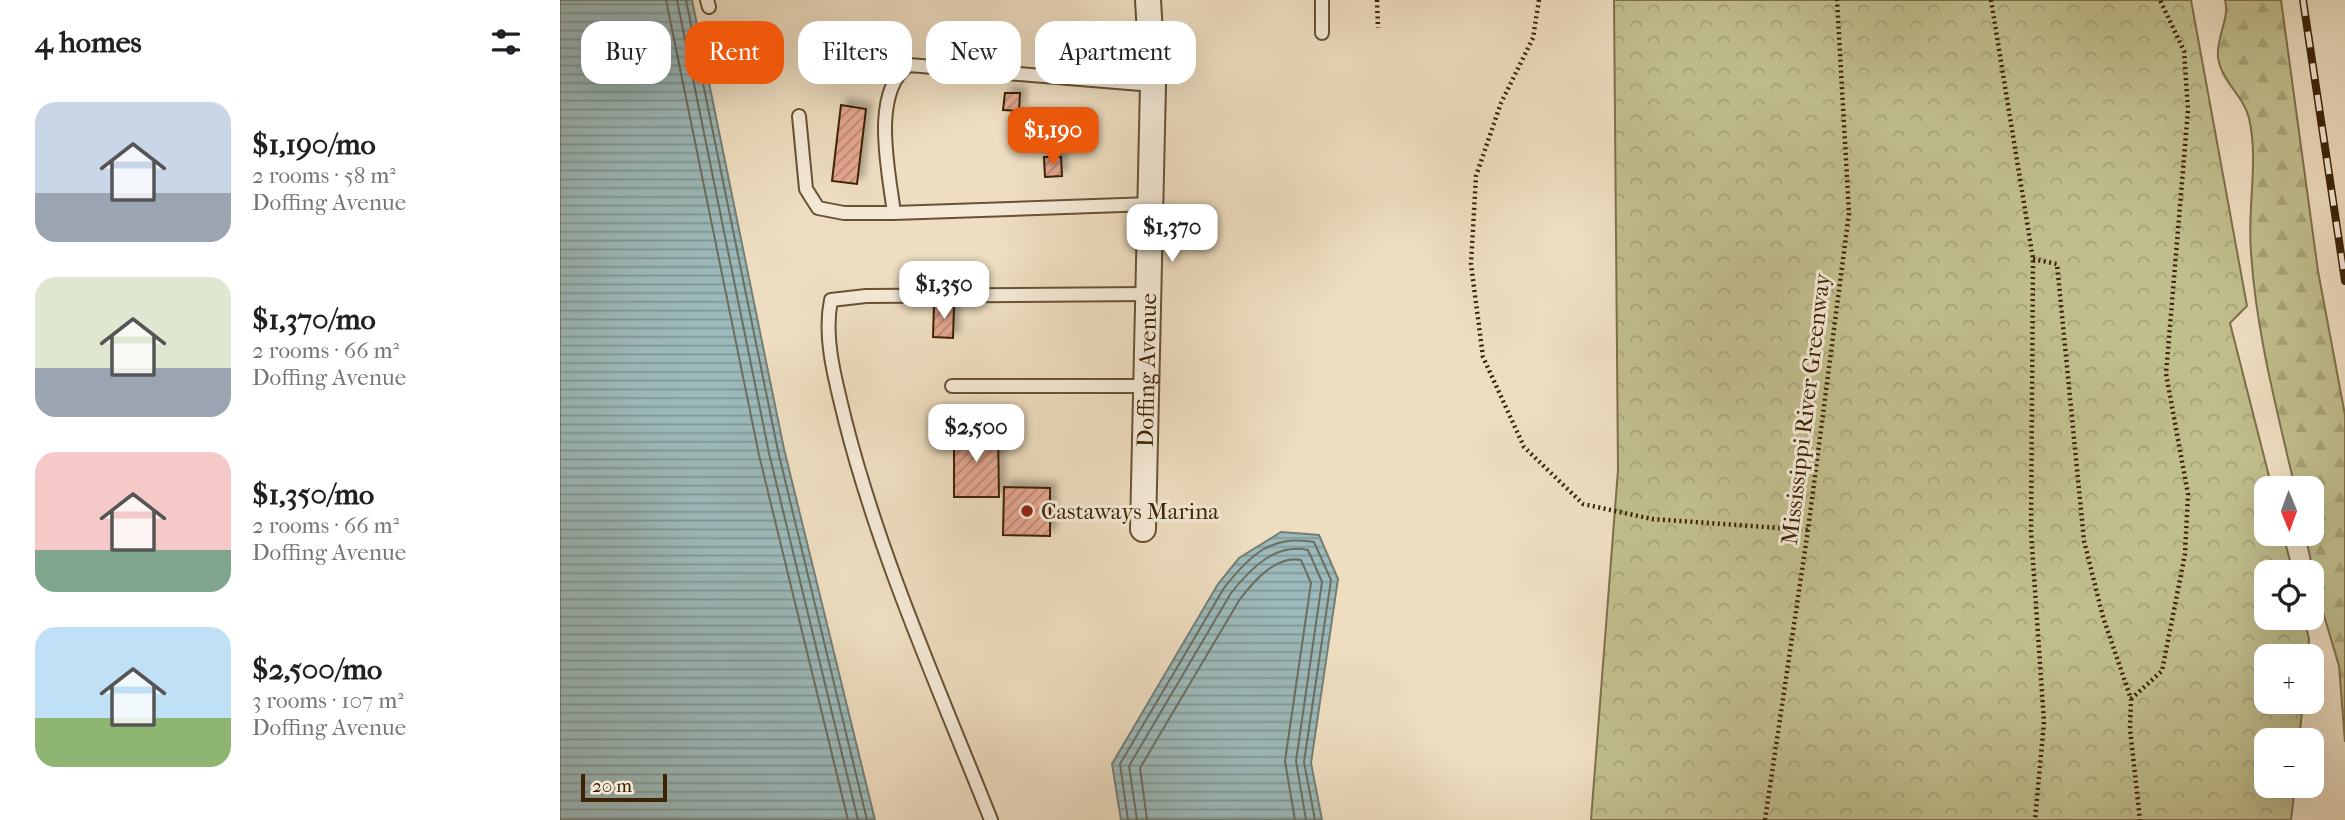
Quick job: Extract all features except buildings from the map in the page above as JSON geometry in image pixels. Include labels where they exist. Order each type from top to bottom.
[{"type":"street","name":"Doffing Avenue","points":[[1143,529],[1153,85],[1147,0]]},
{"type":"lane","points":[[1322,0],[1322,33]]},
{"type":"lane","points":[[894,213],[884,129],[888,99],[898,72],[909,65],[1153,85]]},
{"type":"lane","points":[[799,116],[806,189],[818,208],[844,213],[894,213],[1151,204]]},
{"type":"lane","points":[[991,820],[915,632],[859,474],[826,324],[831,300],[866,296],[1149,294]]},
{"type":"lane","points":[[952,386],[1146,386]]},
{"type":"path","points":[[1377,0],[1378,27]]},
{"type":"path","points":[[1539,0],[1533,38],[1501,103],[1476,176],[1471,264],[1483,357],[1524,447],[1583,504],[1652,519],[1808,530]]},
{"type":"path","name":"Mississippi River Greenway","points":[[1765,820],[1808,530],[1849,212],[1837,0]]},
{"type":"path","points":[[1991,0],[2033,259],[2031,532],[2044,722],[2035,820]]},
{"type":"path","points":[[2131,699],[2162,671],[2185,554],[2188,494],[2166,374],[2188,110],[2184,51],[2160,0]]},
{"type":"path","points":[[2033,259],[2057,264],[2084,541],[2103,617],[2131,699],[2130,729],[2140,820]]},
{"type":"green space","points":[[1614,0],[2191,0],[2247,306],[2230,323],[2269,476],[2254,476],[2254,546],[2286,546],[2290,560],[2254,560],[2254,630],[2307,630],[2309,639],[2309,644],[2254,644],[2254,714],[2302,714],[2300,728],[2254,728],[2254,798],[2294,798],[2291,820],[1591,820],[1618,470]]},
{"type":"green space","points":[[2225,0],[2281,0],[2318,271],[2345,415],[2345,742],[2339,666],[2324,615],[2324,560],[2311,560],[2308,546],[2324,546],[2324,476],[2292,476],[2268,371],[2257,312],[2250,235],[2252,135],[2246,110],[2223,74],[2218,57]]},
{"type":"water","points":[[560,0],[692,0],[696,21],[685,21],[685,84],[709,84],[784,449],[875,820],[560,820]]},
{"type":"water","points":[[1281,532],[1319,535],[1338,579],[1311,763],[1322,820],[1121,820],[1112,764],[1218,584],[1239,558]]},
{"type":"railway","points":[[2303,0],[2345,281]]},
{"type":"place","name":"Castaways Marina","points":[[1027,511]]}]
